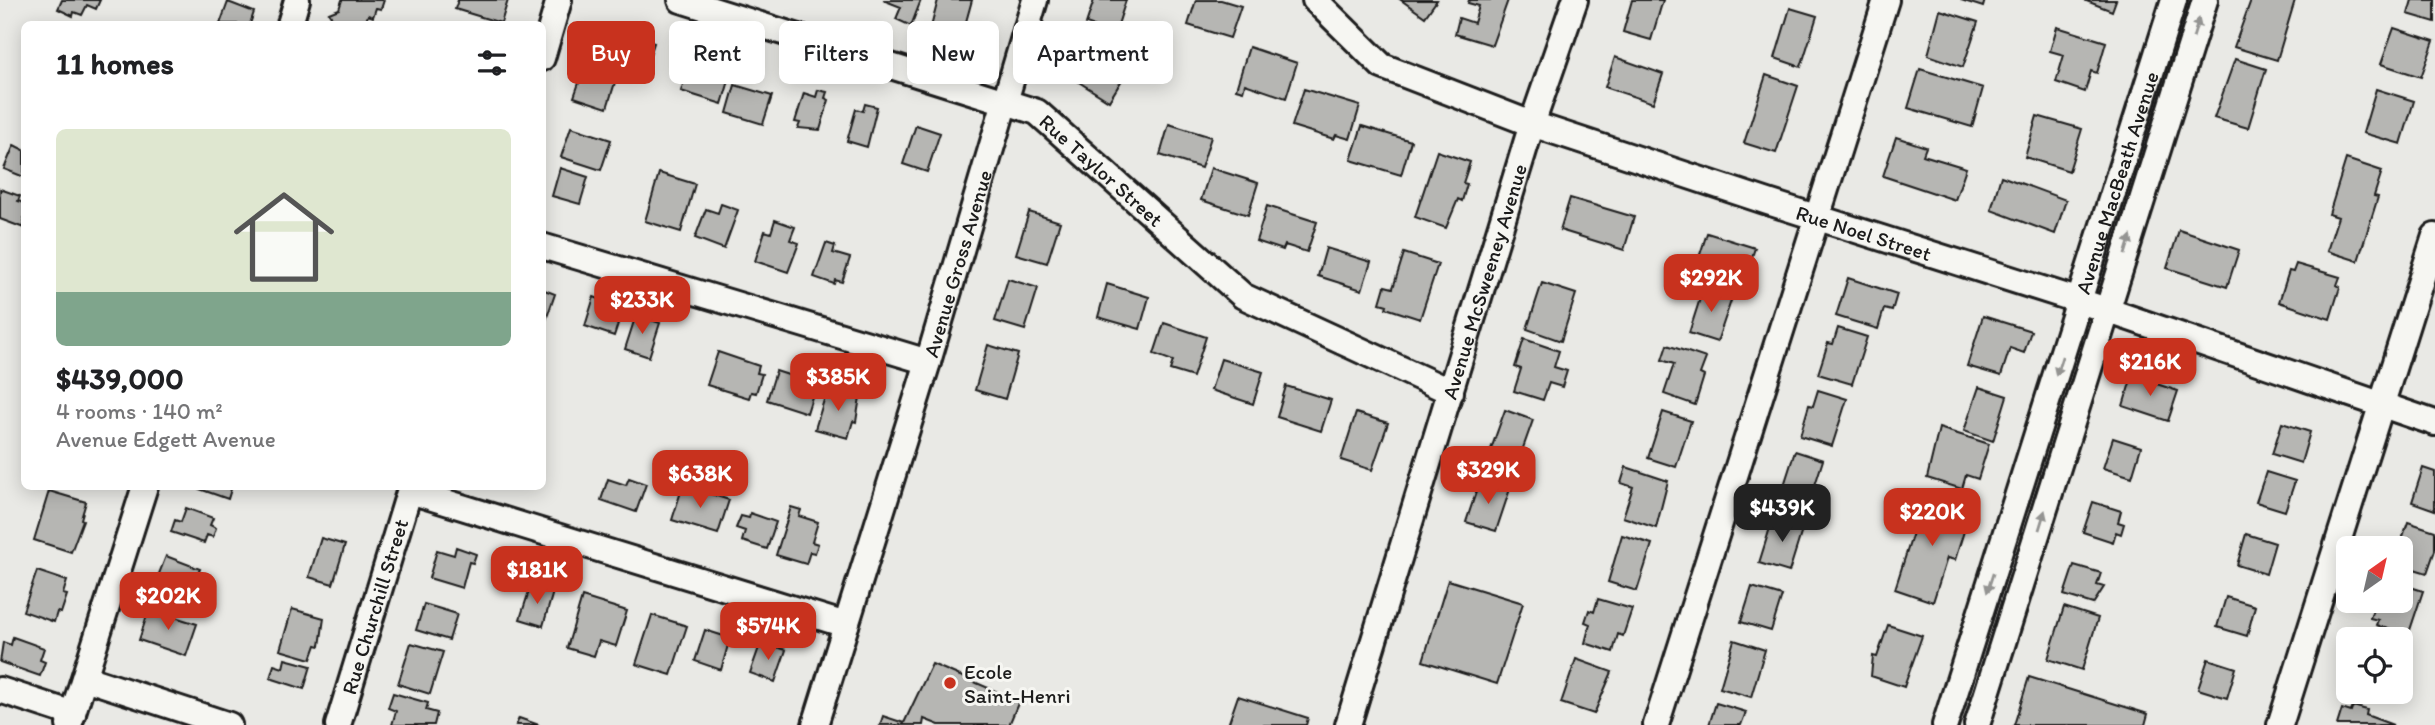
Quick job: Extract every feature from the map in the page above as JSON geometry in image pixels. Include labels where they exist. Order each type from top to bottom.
[{"type":"street","points":[[291,21],[297,0]]},
{"type":"street","points":[[546,44],[559,0]]},
{"type":"street","name":"Rue Taylor Street","points":[[681,0],[1037,112],[1243,296],[1451,392]]},
{"type":"street","name":"Avenue Gross Avenue","points":[[815,725],[928,362],[1035,0]]},
{"type":"street","name":"Rue Noel Street","points":[[1315,0],[1382,66],[1532,124],[2080,301],[2435,423]]},
{"type":"street","name":"Avenue McSweeney Avenue","points":[[1348,725],[1532,124],[1574,0]]},
{"type":"street","points":[[1656,725],[1885,0]]},
{"type":"street","name":"Avenue MacBeath Avenue","points":[[1945,725],[2174,0]]},
{"type":"street","name":"Avenue MacBeath Avenue","points":[[1978,725],[2205,0]]},
{"type":"street","points":[[2280,725],[2435,236]]},
{"type":"street","points":[[546,247],[928,362]]},
{"type":"street","points":[[0,690],[71,720],[144,490]]},
{"type":"street","name":"Rue Churchill Street","points":[[338,725],[411,490]]},
{"type":"street","points":[[414,490],[846,625]]},
{"type":"street","points":[[85,678],[229,725]]},
{"type":"building","points":[[62,0],[100,0],[96,9],[87,5],[82,15],[74,12],[73,16],[58,9]]},
{"type":"building","points":[[342,0],[384,0],[381,9],[376,8],[373,17],[368,15],[366,21],[334,21],[329,13],[339,9]]},
{"type":"building","points":[[458,0],[508,0],[502,21],[455,9]]},
{"type":"building","points":[[883,0],[921,0],[913,21],[907,21],[907,24],[896,19],[901,7]]},
{"type":"building","points":[[938,0],[972,0],[966,21],[933,21]]},
{"type":"building","points":[[1094,0],[1126,0],[1119,21],[1087,21]]},
{"type":"building","points":[[1196,0],[1221,0],[1241,6],[1230,38],[1188,25]]},
{"type":"building","points":[[1401,0],[1437,0],[1425,17]]},
{"type":"building","points":[[1469,0],[1508,0],[1492,45],[1455,34],[1459,18],[1474,23],[1479,6],[1468,3]]},
{"type":"building","points":[[1632,0],[1663,0],[1651,40],[1623,32]]},
{"type":"building","points":[[1961,0],[1985,0],[1983,7]]},
{"type":"building","points":[[2084,0],[2116,0],[2112,11]]},
{"type":"building","points":[[2251,0],[2295,0],[2277,60],[2234,47]]},
{"type":"building","points":[[2412,0],[2435,0],[2435,22],[2408,14]]},
{"type":"building","points":[[228,2],[254,12],[251,21],[221,21]]},
{"type":"building","points":[[1790,8],[1817,16],[1801,67],[1775,58]]},
{"type":"building","points":[[1940,10],[1978,22],[1963,67],[1928,55]]},
{"type":"building","points":[[2057,27],[2106,42],[2097,73],[2091,71],[2085,92],[2056,82],[2064,55],[2050,51]]},
{"type":"building","points":[[2394,28],[2434,41],[2421,77],[2381,64]]},
{"type":"building","points":[[1249,47],[1297,63],[1286,98],[1245,84],[1243,91],[1236,89]]},
{"type":"building","points":[[1615,57],[1663,74],[1653,103],[1605,87]]},
{"type":"building","points":[[2235,59],[2266,69],[2248,128],[2214,118]]},
{"type":"building","points":[[1920,69],[1983,88],[1972,127],[1908,108]]},
{"type":"building","points":[[1766,75],[1798,86],[1776,153],[1744,143]]},
{"type":"building","points":[[579,84],[615,84],[607,108],[574,97]]},
{"type":"building","points":[[683,84],[728,84],[722,104],[681,91]]},
{"type":"building","points":[[1082,84],[1119,84],[1109,101]]},
{"type":"building","points":[[735,85],[772,96],[763,124],[727,113]]},
{"type":"building","points":[[1304,89],[1360,106],[1350,139],[1336,135],[1334,139],[1292,126]]},
{"type":"building","points":[[2376,89],[2414,101],[2401,144],[2363,133]]},
{"type":"building","points":[[818,90],[827,92],[825,98],[829,100],[820,130],[798,128],[800,123],[795,122],[804,93],[816,97]]},
{"type":"building","points":[[865,104],[877,107],[867,147],[847,141],[856,109],[863,111]]},
{"type":"building","points":[[2037,116],[2082,129],[2069,171],[2025,157]]},
{"type":"building","points":[[1169,124],[1211,137],[1201,168],[1160,155]]},
{"type":"building","points":[[916,125],[940,133],[927,172],[903,164]]},
{"type":"building","points":[[1362,126],[1411,141],[1401,175],[1351,160]]},
{"type":"building","points":[[571,127],[611,140],[601,170],[561,157]]},
{"type":"building","points":[[1896,137],[1926,147],[1923,155],[1966,168],[1955,200],[1883,176]]},
{"type":"building","points":[[14,145],[21,148],[21,176],[4,169]]},
{"type":"building","points":[[1437,151],[1470,162],[1463,183],[1467,184],[1462,201],[1458,199],[1446,228],[1415,217]]},
{"type":"building","points":[[2346,159],[2382,171],[2374,196],[2378,197],[2358,261],[2327,251],[2338,217],[2329,214]]},
{"type":"building","points":[[560,168],[588,177],[580,204],[552,196]]},
{"type":"building","points":[[1211,168],[1258,183],[1248,215],[1201,200]]},
{"type":"building","points":[[659,173],[695,184],[681,232],[645,221]]},
{"type":"building","points":[[2001,176],[2066,200],[2055,234],[1991,210]]},
{"type":"building","points":[[0,189],[20,196],[18,201],[21,202],[21,227],[0,219]]},
{"type":"building","points":[[1570,198],[1634,217],[1624,250],[1560,230]]},
{"type":"building","points":[[721,204],[738,210],[724,249],[695,238],[706,209],[718,213]]},
{"type":"building","points":[[1267,206],[1317,222],[1307,252],[1285,245],[1283,250],[1256,241]]},
{"type":"building","points":[[1029,212],[1060,222],[1047,263],[1016,254]]},
{"type":"building","points":[[775,220],[795,227],[790,240],[799,243],[788,272],[755,261],[765,231],[771,233]]},
{"type":"building","points":[[2179,230],[2239,250],[2227,287],[2167,268]]},
{"type":"building","points":[[1707,233],[1755,248],[1741,289],[1694,273]]},
{"type":"building","points":[[826,243],[835,246],[833,253],[850,258],[842,282],[835,280],[834,284],[814,277]]},
{"type":"building","points":[[1326,248],[1371,262],[1362,290],[1318,276]]},
{"type":"building","points":[[1404,253],[1438,264],[1420,319],[1386,308],[1387,305],[1380,303],[1385,286],[1393,288]]},
{"type":"building","points":[[2296,264],[2340,277],[2337,285],[2340,287],[2330,319],[2279,302],[2289,271],[2293,272]]},
{"type":"building","points":[[1848,278],[1897,294],[1892,311],[1884,309],[1878,329],[1836,316]]},
{"type":"building","points":[[1008,279],[1038,288],[1025,330],[995,321]]},
{"type":"building","points":[[1542,283],[1576,294],[1561,341],[1527,329]]},
{"type":"building","points":[[1107,284],[1149,297],[1140,329],[1098,317]]},
{"type":"building","points":[[1704,286],[1733,295],[1717,342],[1689,333]]},
{"type":"building","points":[[546,291],[555,294],[546,320]]},
{"type":"building","points":[[594,297],[623,308],[614,336],[585,326]]},
{"type":"building","points":[[636,315],[660,323],[649,357],[625,349]]},
{"type":"building","points":[[1983,316],[2031,331],[2024,353],[2010,348],[2001,376],[1967,366]]},
{"type":"building","points":[[1164,323],[1206,337],[1193,377],[1170,370],[1173,361],[1154,354]]},
{"type":"building","points":[[1838,328],[1867,337],[1852,384],[1818,374],[1828,343],[1833,344]]},
{"type":"building","points":[[1524,339],[1559,351],[1554,367],[1567,371],[1562,387],[1549,383],[1543,400],[1514,391],[1521,369],[1515,367]]},
{"type":"building","points":[[988,345],[1018,354],[1005,399],[975,390]]},
{"type":"building","points":[[1667,345],[1706,358],[1700,374],[1704,376],[1695,405],[1664,394],[1674,364],[1662,360]]},
{"type":"building","points":[[718,352],[759,366],[757,373],[762,374],[756,393],[751,392],[749,398],[707,385]]},
{"type":"building","points":[[1221,359],[1263,372],[1253,404],[1211,390]]},
{"type":"building","points":[[776,371],[816,384],[807,413],[767,400]]},
{"type":"building","points":[[2132,376],[2178,391],[2168,421],[2123,406]]},
{"type":"building","points":[[1286,386],[1331,400],[1321,431],[1277,417]]},
{"type":"building","points":[[828,387],[860,397],[856,422],[853,421],[848,438],[815,429]]},
{"type":"building","points":[[1979,387],[2007,396],[1993,441],[1964,431]]},
{"type":"building","points":[[1818,390],[1847,399],[1832,446],[1800,436],[1809,405],[1813,406]]},
{"type":"building","points":[[1505,410],[1533,420],[1517,465],[1489,455]]},
{"type":"building","points":[[1663,412],[1691,421],[1676,467],[1648,458]]},
{"type":"building","points":[[1356,413],[1388,423],[1372,470],[1341,460]]},
{"type":"building","points":[[2282,423],[2310,432],[2301,463],[2272,454]]},
{"type":"building","points":[[1939,428],[1989,444],[1978,479],[1966,475],[1962,489],[1927,478]]},
{"type":"building","points":[[2113,438],[2141,447],[2132,477],[2103,468]]},
{"type":"building","points":[[1795,451],[1823,460],[1808,507],[1780,498]]},
{"type":"building","points":[[1626,467],[1668,481],[1656,528],[1623,517],[1633,487],[1621,483]]},
{"type":"building","points":[[2423,468],[2435,472],[2435,510],[2412,502]]},
{"type":"building","points":[[2266,472],[2295,481],[2285,511],[2256,502]]},
{"type":"building","points":[[629,478],[646,484],[636,512],[601,500],[608,479],[626,485]]},
{"type":"building","points":[[1480,480],[1510,489],[1496,531],[1466,522]]},
{"type":"building","points":[[683,485],[729,500],[718,534],[672,520]]},
{"type":"building","points":[[202,490],[231,490],[228,499]]},
{"type":"building","points":[[49,491],[86,502],[81,519],[83,520],[71,552],[34,540]]},
{"type":"building","points":[[1924,498],[1970,512],[1955,560],[1947,558],[1933,602],[1895,589]]},
{"type":"building","points":[[2093,502],[2121,511],[2118,522],[2124,524],[2121,534],[2116,532],[2113,542],[2083,532]]},
{"type":"building","points":[[791,507],[801,510],[799,516],[818,522],[812,542],[818,544],[815,553],[810,552],[806,564],[776,555]]},
{"type":"building","points":[[186,508],[213,518],[210,525],[216,528],[213,537],[207,535],[204,543],[171,532],[175,520],[181,522]]},
{"type":"building","points":[[750,513],[776,522],[767,549],[742,541],[745,531],[736,528],[741,516],[749,518]]},
{"type":"building","points":[[1774,515],[1804,524],[1789,572],[1759,563]]},
{"type":"building","points":[[2408,522],[2435,531],[2435,550],[2427,573],[2413,569],[2413,536],[2403,536]]},
{"type":"building","points":[[2246,534],[2275,543],[2266,574],[2237,565]]},
{"type":"building","points":[[1622,535],[1652,544],[1637,591],[1608,582]]},
{"type":"building","points":[[321,538],[345,545],[333,584],[309,577]]},
{"type":"building","points":[[456,547],[476,554],[473,563],[469,562],[462,588],[429,578],[437,550],[454,555]]},
{"type":"building","points":[[166,556],[200,569],[191,591],[157,579]]},
{"type":"building","points":[[2074,565],[2101,573],[2097,585],[2104,587],[2093,604],[2064,595]]},
{"type":"building","points":[[37,571],[67,581],[63,594],[67,595],[61,613],[57,612],[54,622],[23,611]]},
{"type":"building","points":[[1448,580],[1523,603],[1497,684],[1423,661]]},
{"type":"building","points":[[531,585],[553,592],[543,626],[520,619]]},
{"type":"building","points":[[1752,587],[1782,596],[1771,631],[1741,622]]},
{"type":"building","points":[[2413,588],[2423,591],[2411,627],[2382,627],[2376,625],[2378,620],[2370,618],[2372,613],[2413,613]]},
{"type":"building","points":[[582,597],[627,611],[616,646],[599,641],[594,656],[567,648]]},
{"type":"building","points":[[2226,597],[2255,606],[2247,636],[2217,627]]},
{"type":"building","points":[[1598,599],[1632,609],[1623,636],[1618,634],[1613,652],[1585,643],[1590,624],[1585,622],[1589,610],[1594,612]]},
{"type":"building","points":[[424,604],[457,614],[449,640],[416,630]]},
{"type":"building","points":[[2064,607],[2098,618],[2082,670],[2048,659]]},
{"type":"building","points":[[149,609],[197,624],[186,656],[139,640]]},
{"type":"building","points":[[292,609],[324,618],[320,646],[316,645],[311,659],[280,650]]},
{"type":"building","points":[[652,615],[687,626],[671,675],[636,664]]},
{"type":"building","points":[[1888,625],[1922,636],[1904,687],[1871,676],[1873,656],[1877,657]]},
{"type":"building","points":[[705,630],[730,638],[721,670],[695,661]]},
{"type":"building","points":[[13,637],[44,648],[40,660],[45,662],[40,676],[0,662],[3,642],[11,645]]},
{"type":"building","points":[[1734,640],[1765,650],[1751,697],[1720,688]]},
{"type":"building","points":[[761,642],[786,650],[775,682],[750,673]]},
{"type":"building","points":[[411,643],[443,652],[430,694],[398,684]]},
{"type":"building","points":[[285,659],[311,666],[304,689],[270,678],[274,665],[283,668]]},
{"type":"building","points":[[1576,659],[1612,672],[1594,714],[1561,703]]},
{"type":"building","points":[[2208,659],[2236,668],[2227,698],[2198,689]]},
{"type":"building","name":"Ecole Saint-Henri","points":[[932,664],[1019,701],[1009,725],[939,725],[924,719],[923,725],[880,725],[883,716],[904,723]]},
{"type":"building","points":[[2029,677],[2148,714],[2145,725],[2014,725]]},
{"type":"building","points":[[393,693],[428,703],[426,710],[437,713],[434,725],[392,725],[396,711],[388,708]]},
{"type":"building","points":[[1238,696],[1308,718],[1306,725],[1228,725]]},
{"type":"building","points":[[1716,703],[1746,712],[1741,725],[1709,725]]},
{"type":"building","points":[[2353,706],[2367,710],[2366,715],[2393,725],[2337,725],[2342,709],[2351,712]]},
{"type":"building","points":[[519,718],[539,725],[516,725]]},
{"type":"place","name":"Ecole Saint-Henri","points":[[950,683]]}]
